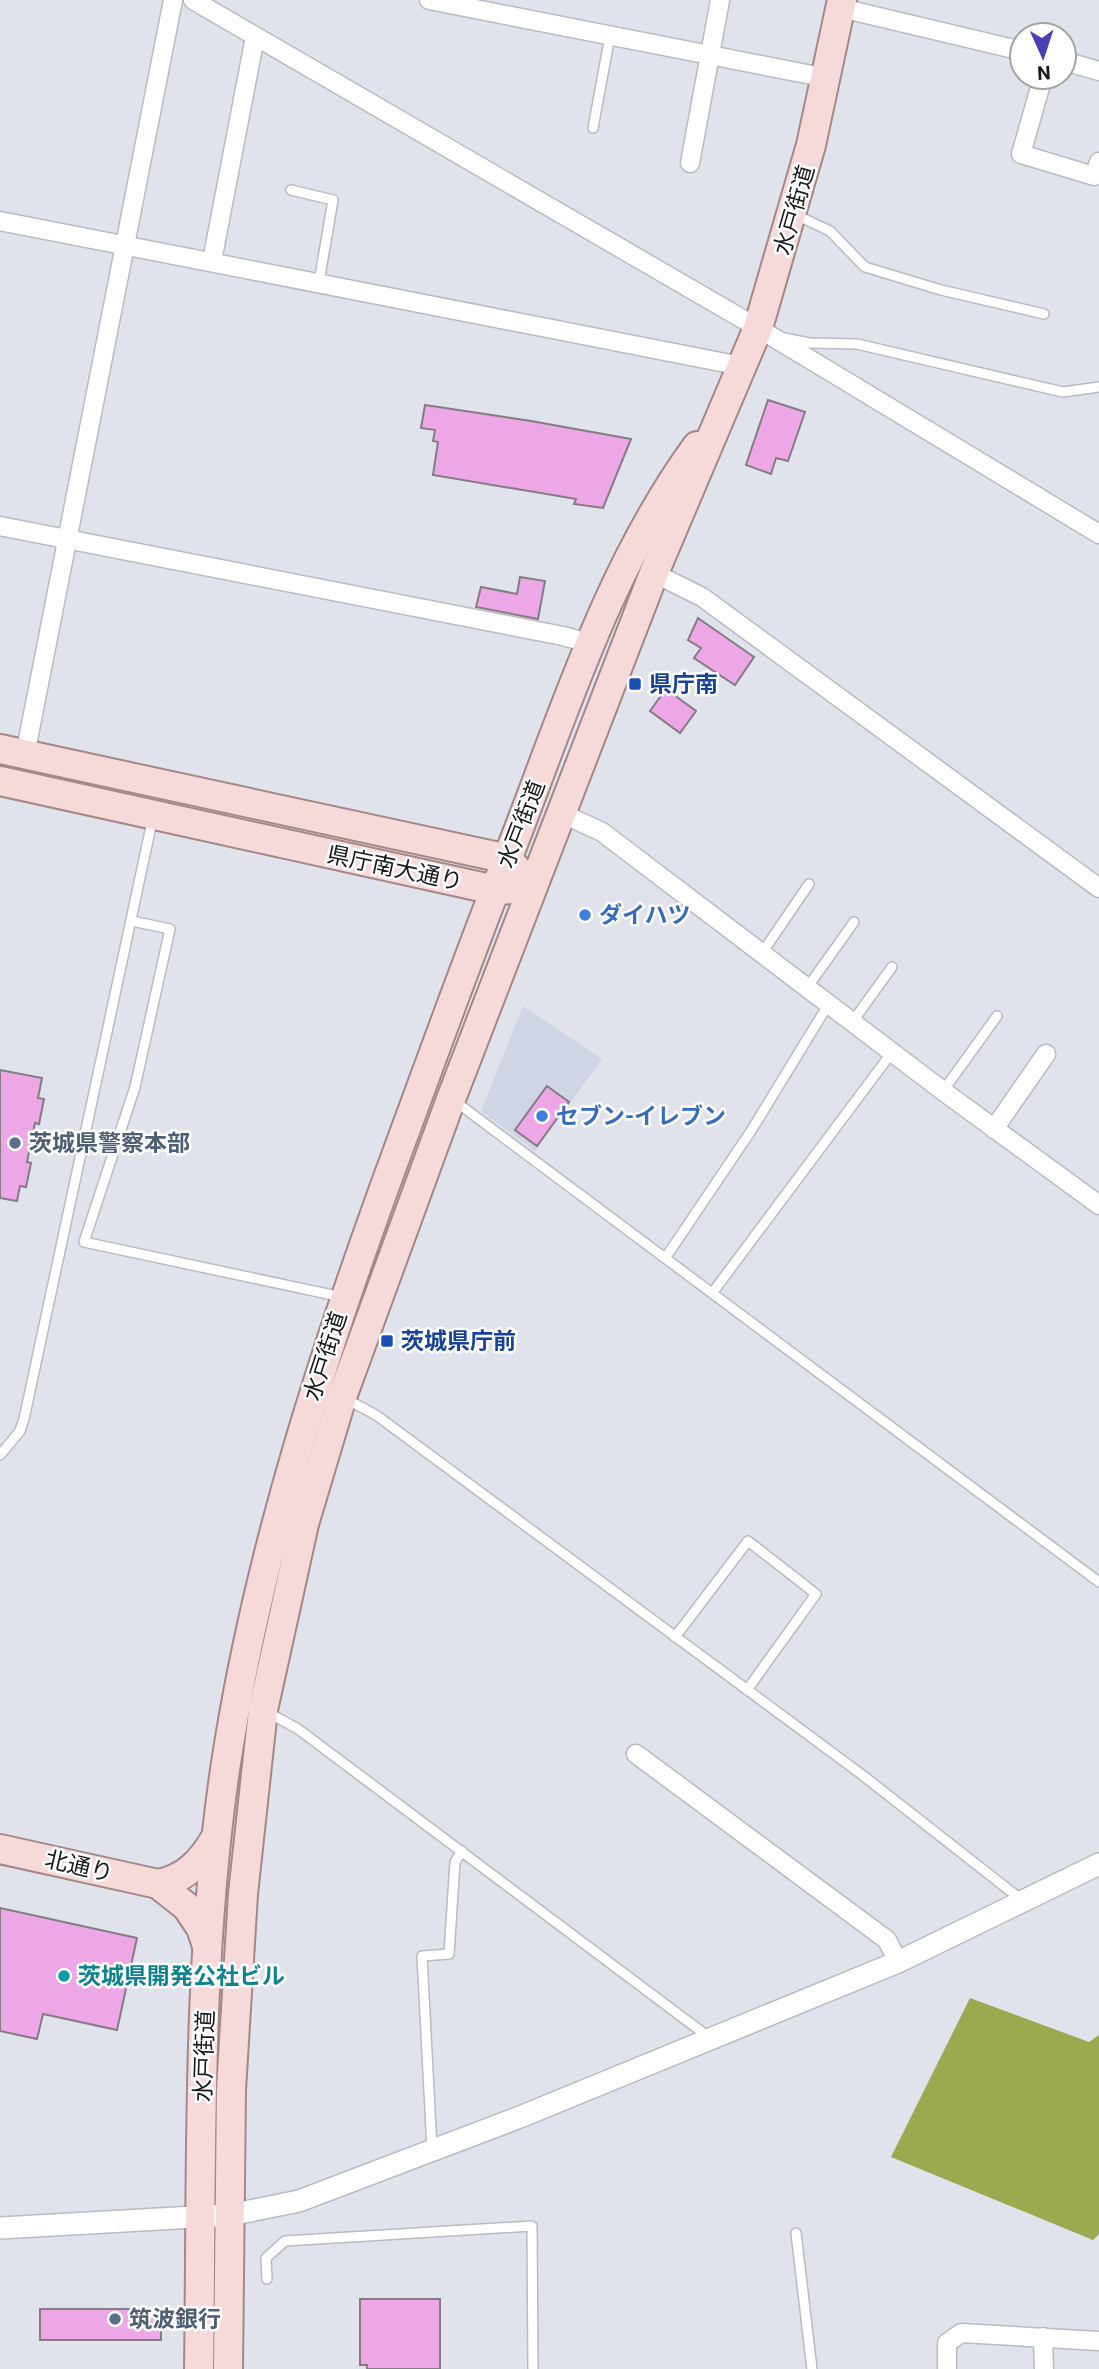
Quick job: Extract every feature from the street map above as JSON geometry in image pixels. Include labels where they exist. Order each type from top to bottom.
[{"type":"main road","name":"水戸街道","points":[[228,2369],[234,2016],[243,1894],[263,1710],[301,1535],[342,1397],[451,1099],[654,573],[741,366],[763,332],[827,78],[842,4]]},
{"type":"main road","name":"水戸街道","points":[[199,2369],[199,2216],[208,1948],[218,1832],[237,1701],[264,1564],[344,1298],[589,643],[670,483],[721,412]]},
{"type":"main road","name":"県庁南大通り","points":[[13,752],[508,859]]},
{"type":"main road","name":"県庁南大通り","points":[[0,781],[495,890],[533,888]]},
{"type":"main road","points":[[508,859],[533,888]]},
{"type":"main road","points":[[326,1352],[354,1363]]},
{"type":"main road","points":[[158,1884],[171,1882],[192,1869],[208,1850],[218,1832]]},
{"type":"main road","name":"北通り","points":[[0,1849],[158,1884]]},
{"type":"main road","points":[[158,1884],[178,1898],[195,1917],[208,1948]]},
{"type":"street","points":[[13,752],[69,540],[173,0]]},
{"type":"street","points":[[193,0],[763,332],[1099,534]]},
{"type":"street","points":[[429,0],[515,8],[610,36],[827,78]]},
{"type":"street","points":[[690,163],[720,0]]},
{"type":"street","points":[[842,4],[1008,47]]},
{"type":"street","points":[[212,261],[255,37]]},
{"type":"street","points":[[1078,65],[1099,71]]},
{"type":"street","points":[[1039,91],[1021,154],[1094,176],[1099,162]]},
{"type":"street","points":[[0,222],[212,261],[741,366]]},
{"type":"street","points":[[0,526],[589,643]]},
{"type":"street","points":[[654,573],[702,597],[1099,888]]},
{"type":"street","points":[[561,813],[602,832],[943,1091],[1099,1205]]},
{"type":"street","points":[[994,1129],[1046,1054]]},
{"type":"street","points":[[636,1754],[887,1940],[898,1962]]},
{"type":"street","points":[[0,2228],[230,2215],[299,2201],[712,2039],[898,1962],[1099,1864]]},
{"type":"street","points":[[947,2369],[947,2343],[961,2333],[1099,2341]]},
{"type":"street","points":[[1043,2337],[1044,2369]]},
{"type":"lane","points":[[593,128],[610,36]]},
{"type":"lane","points":[[291,190],[333,200],[319,282]]},
{"type":"lane","points":[[793,214],[830,231],[865,267],[941,290],[1044,314]]},
{"type":"lane","points":[[763,332],[809,343],[857,344],[1063,392],[1099,387]]},
{"type":"lane","points":[[0,1455],[20,1431],[23,1419],[154,815]]},
{"type":"lane","points":[[762,953],[809,884]]},
{"type":"lane","points":[[132,921],[170,929],[135,1087],[84,1242],[344,1298]]},
{"type":"lane","points":[[807,988],[854,922]]},
{"type":"lane","points":[[853,1021],[892,967]]},
{"type":"lane","points":[[666,1258],[751,1131],[828,1004]]},
{"type":"lane","points":[[943,1091],[997,1016]]},
{"type":"lane","points":[[713,1292],[893,1051]]},
{"type":"lane","points":[[451,1099],[1099,1582]]},
{"type":"lane","points":[[342,1397],[376,1415],[936,1832],[1024,1902]]},
{"type":"lane","points":[[675,1637],[748,1541],[817,1594],[747,1690]]},
{"type":"lane","points":[[263,1710],[298,1728],[712,2039]]},
{"type":"lane","points":[[432,2150],[422,1956],[449,1954],[455,1862],[462,1852]]},
{"type":"lane","points":[[267,2279],[266,2258],[285,2241],[532,2227],[533,2369]]},
{"type":"lane","points":[[796,2233],[812,2369]]},
{"type":"shaded area","points":[[523,1006],[602,1059],[535,1151],[481,1111]]},
{"type":"green space","points":[[970,1998],[1089,2042],[1099,2035],[1099,2234],[1093,2240],[891,2157]]},
{"type":"building","points":[[768,400],[805,412],[788,461],[776,458],[771,474],[746,465]]},
{"type":"building","points":[[425,405],[631,439],[603,508],[574,504],[576,499],[433,475],[438,442],[433,441],[435,430],[421,428]]},
{"type":"building","points":[[520,577],[545,581],[538,619],[476,607],[481,587],[517,594]]},
{"type":"building","points":[[698,618],[754,657],[735,685],[694,658],[701,648],[688,640]]},
{"type":"building","points":[[666,689],[696,711],[680,733],[650,711]]},
{"type":"building","name":"茨城県警察本部","points":[[0,1070],[42,1078],[38,1098],[44,1099],[39,1124],[35,1123],[27,1162],[31,1163],[26,1187],[20,1186],[17,1201],[0,1198]]},
{"type":"building","name":"セブン-イレブン","points":[[547,1086],[569,1102],[537,1146],[515,1130]]},
{"type":"building","name":"茨城県開発公社ビル","points":[[0,1908],[137,1938],[117,2030],[43,2014],[37,2039],[0,2031]]},
{"type":"building","points":[[360,2299],[440,2299],[440,2369],[367,2369],[367,2365],[360,2365]]},
{"type":"building","points":[[40,2309],[161,2309],[161,2340],[40,2340]]},
{"type":"place","name":"県庁南","points":[[635,684]]},
{"type":"place","name":"ダイハツ","points":[[585,915]]},
{"type":"place","name":"セブン-イレブン","points":[[542,1116]]},
{"type":"place","name":"茨城県警察本部","points":[[15,1143]]},
{"type":"place","name":"茨城県庁前","points":[[387,1341]]},
{"type":"place","name":"茨城県開発公社ビル","points":[[64,1976]]},
{"type":"place","name":"筑波銀行","points":[[115,2319]]}]
